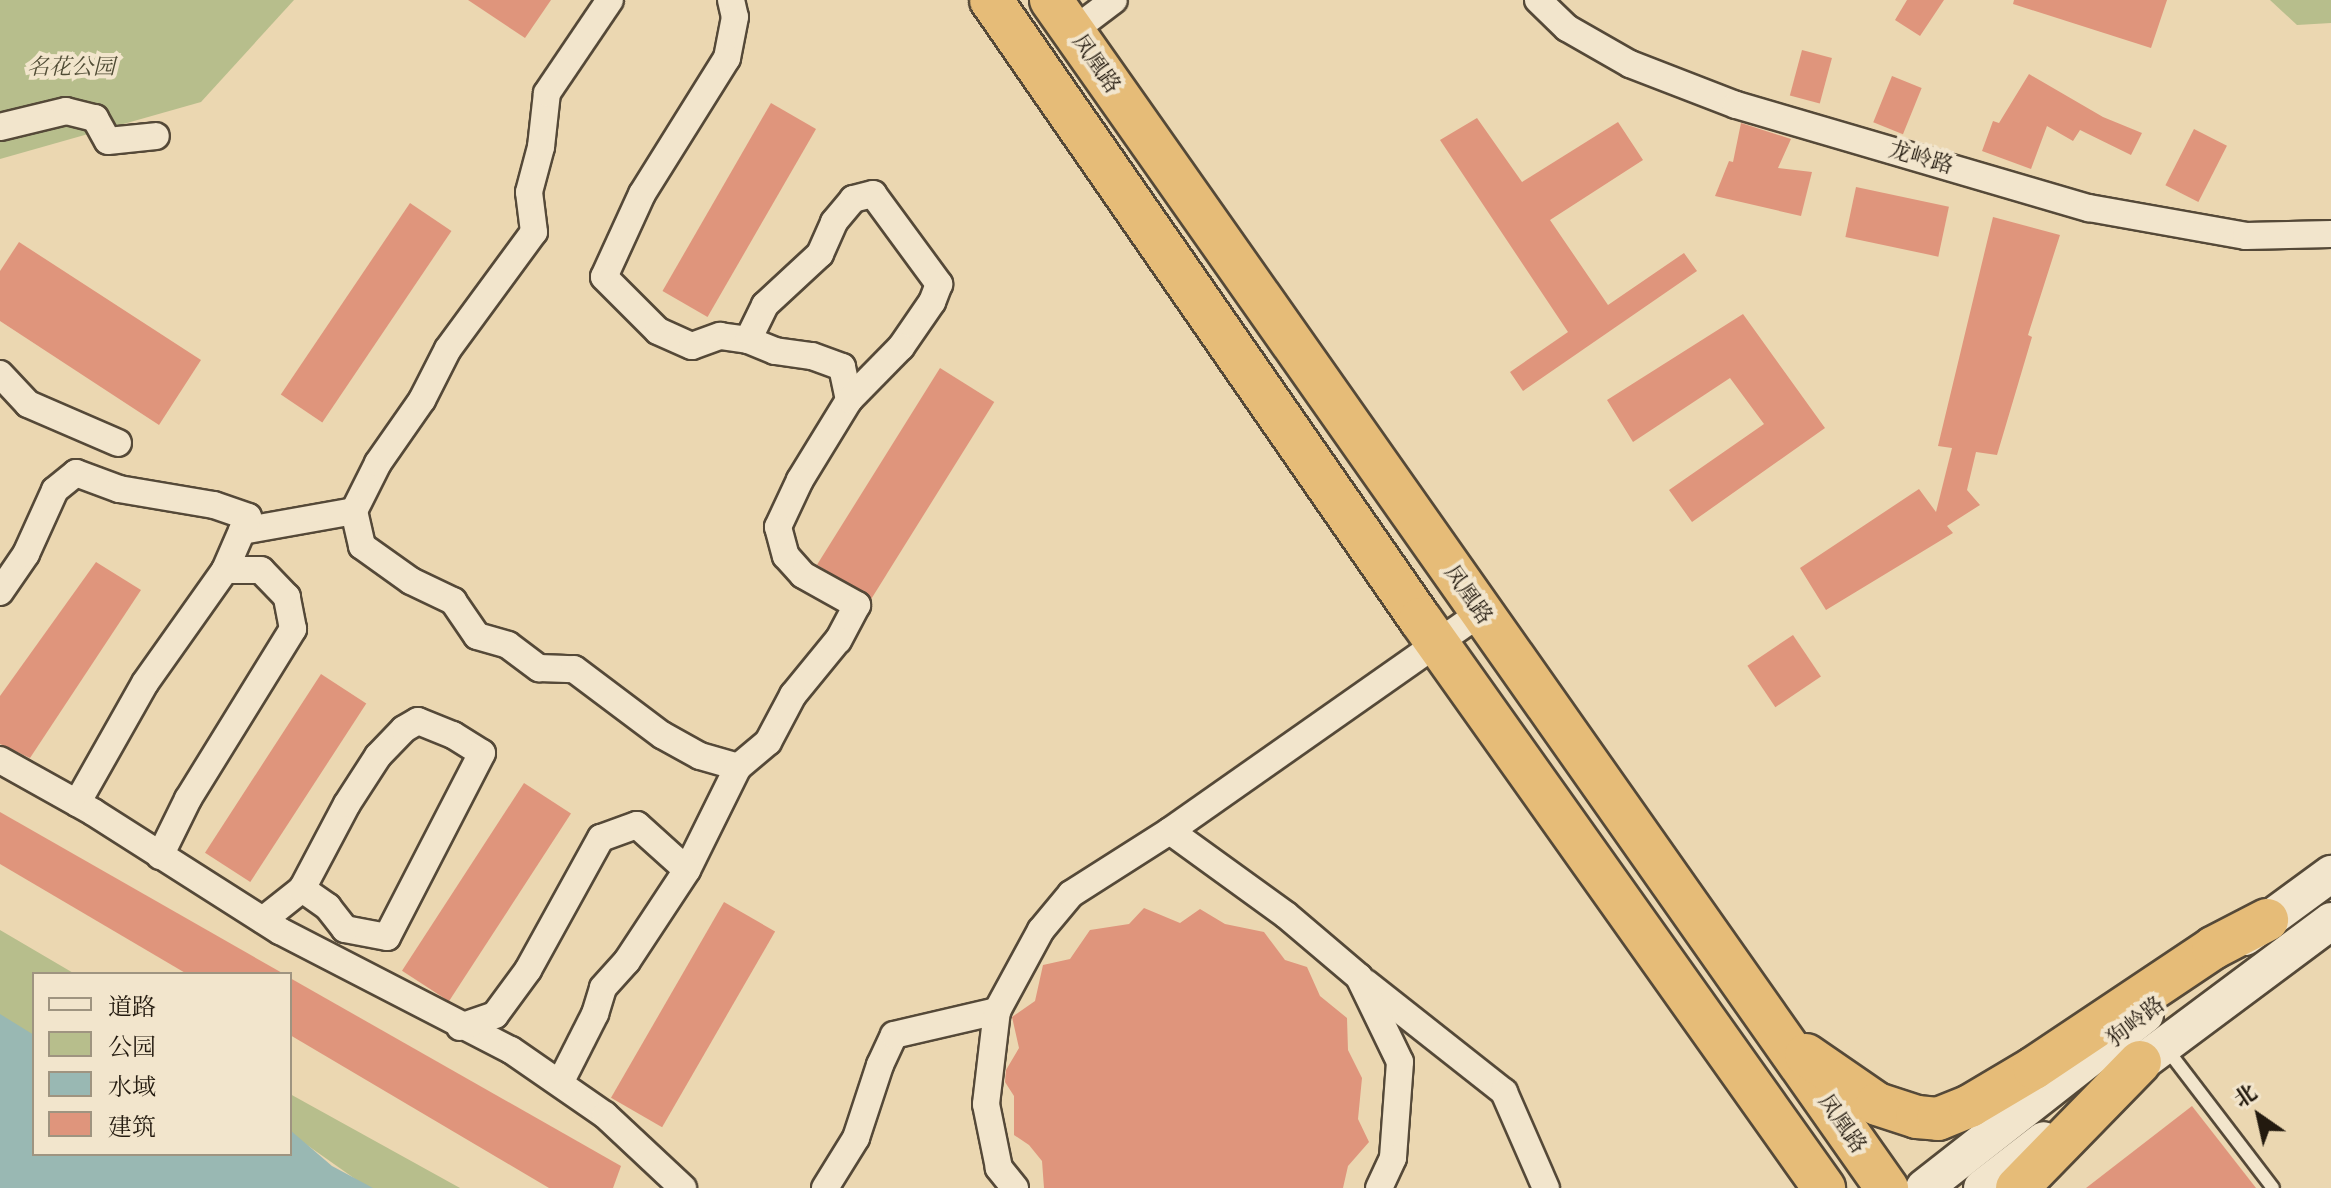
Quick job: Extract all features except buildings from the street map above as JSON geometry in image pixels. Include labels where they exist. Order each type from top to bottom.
[{"type":"highway","points":[[991,0],[1438,645],[1824,1188]]},
{"type":"highway","name":"凤凰路","points":[[1062,16],[1887,1188]]},
{"type":"highway","points":[[1759,1007],[1805,1055],[1833,1077],[1877,1104],[1917,1117],[1938,1119],[1970,1106],[2034,1068],[2213,948],[2267,920]]},
{"type":"highway","points":[[2017,1188],[2152,1054]]},
{"type":"highway","points":[[1777,1121],[1794,1188]]},
{"type":"main road","name":"狗岭路","points":[[1934,1180],[2267,920],[2331,874]]},
{"type":"main road","name":"狗岭路","points":[[1982,1188],[2152,1054],[2331,921]]},
{"type":"street","points":[[610,0],[547,93],[541,147],[529,192],[534,232],[448,349],[422,400],[378,463],[354,511],[362,546],[411,581],[453,601],[477,636],[508,645],[539,668],[574,669],[662,735],[700,756],[738,767]]},
{"type":"street","points":[[731,0],[735,17],[727,58],[642,194],[604,277],[658,331],[692,346],[720,336],[748,340],[775,351],[812,356],[842,367],[849,400]]},
{"type":"street","points":[[1062,16],[1114,0]]},
{"type":"street","name":"龙岭路","points":[[1538,0],[1567,28],[1630,64],[1736,105],[2089,208],[2246,236],[2331,234]]},
{"type":"street","points":[[0,127],[66,111],[95,118],[108,141],[156,136]]},
{"type":"street","points":[[560,1083],[595,1014],[603,988],[627,961],[687,870],[738,767],[768,742],[793,695],[838,640],[857,605],[803,575],[786,556],[778,527],[800,480],[849,400],[901,347],[932,302],[939,284],[873,194],[853,199],[834,222],[820,254],[765,305],[748,340]]},
{"type":"street","points":[[0,374],[28,404],[118,443]]},
{"type":"street","points":[[0,592],[26,554],[55,490],[76,473],[119,489],[214,505],[248,517],[225,570],[145,683],[77,803]]},
{"type":"street","points":[[242,531],[354,511]]},
{"type":"street","points":[[160,856],[209,763],[293,629],[287,597],[261,570],[225,570]]},
{"type":"street","points":[[1015,1188],[999,1168],[986,1104],[997,1011],[1041,930],[1071,894],[1170,831],[1480,613]]},
{"type":"street","points":[[263,920],[302,889],[370,768],[404,729],[418,721],[453,735],[482,753],[387,937],[345,929],[328,907],[302,889]]},
{"type":"street","points":[[0,760],[77,803],[263,920],[460,1027],[511,1050],[605,1115],[683,1188]]},
{"type":"street","points":[[460,1027],[495,1015],[512,993],[528,970],[601,838],[637,825],[687,870]]},
{"type":"street","points":[[1170,831],[1286,915],[1504,1092],[1546,1188]]},
{"type":"street","points":[[1359,977],[1400,1062],[1393,1158],[1379,1188]]},
{"type":"street","points":[[825,1188],[856,1138],[880,1065],[894,1035],[997,1011]]},
{"type":"lane","points":[[2152,1054],[2273,1188]]},
{"type":"green space","name":"名花公园","points":[[0,0],[294,0],[201,102],[0,159]]},
{"type":"green space","points":[[2270,0],[2331,0],[2331,23],[2297,25]]},
{"type":"green space","points":[[0,930],[72,972],[32,972],[32,1040],[0,1021]]},
{"type":"green space","points":[[292,1095],[460,1188],[368,1188],[292,1134]]},
{"type":"water","points":[[0,1014],[32,1034],[32,1156],[292,1156],[292,1132],[332,1166],[373,1188],[0,1188]]}]
